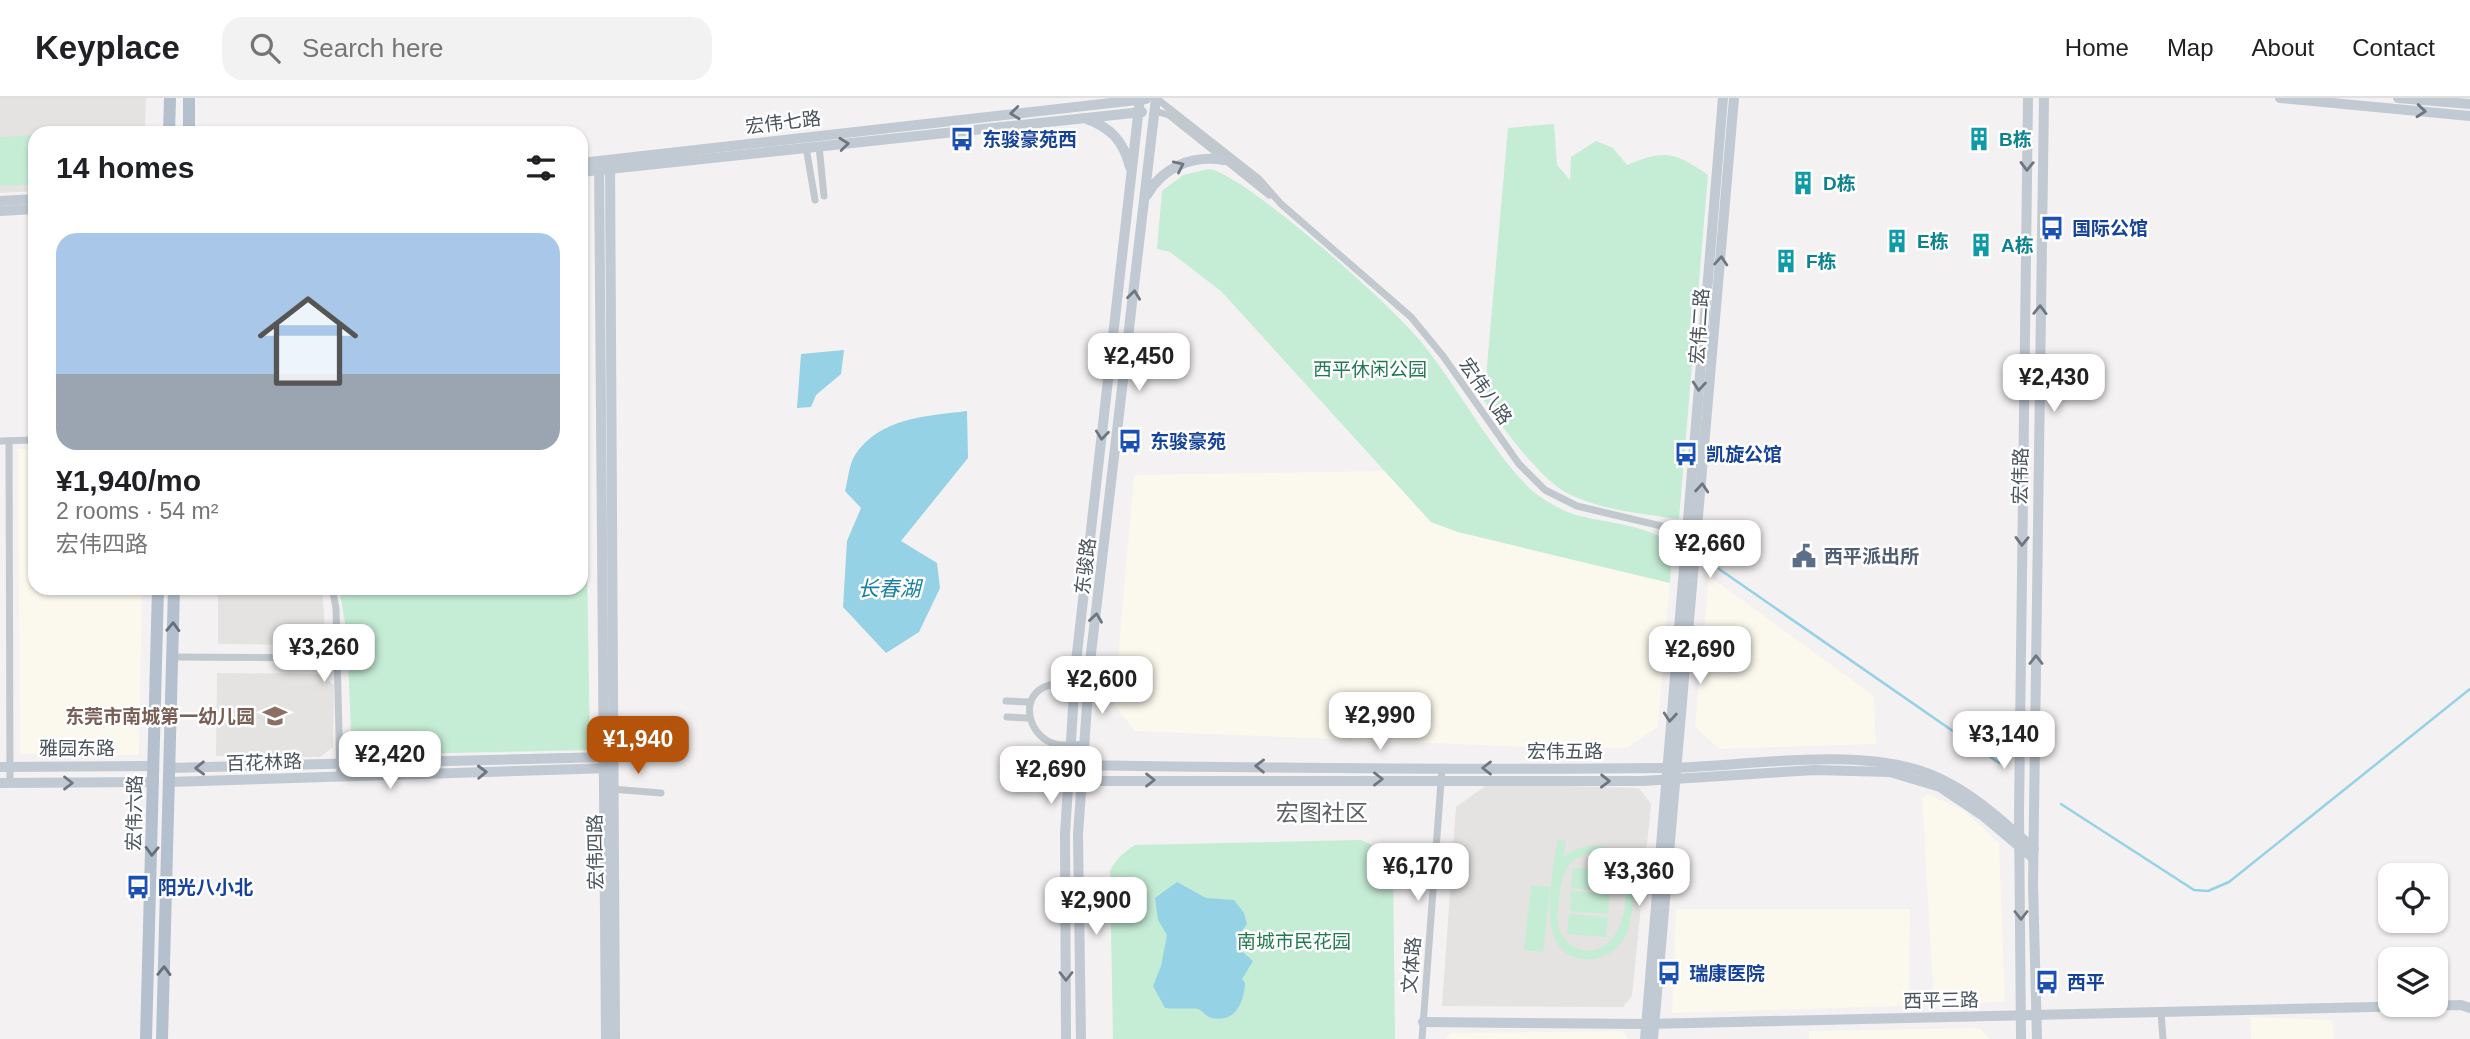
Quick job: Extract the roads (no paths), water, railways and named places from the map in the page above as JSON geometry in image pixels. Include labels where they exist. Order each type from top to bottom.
[{"type":"main road","points":[[169,126],[170,98]]},
{"type":"main road","points":[[189,98],[189,126]]},
{"type":"main road","name":"宏伟六路","points":[[146,1039],[158,595]]},
{"type":"main road","name":"宏伟六路","points":[[162,1039],[174,595]]},
{"type":"street","name":"宏伟七路","points":[[588,170],[605,165],[1156,98]]},
{"type":"street","name":"东骏路","points":[[1082,1039],[1079,835],[1088,686],[1156,98]]},
{"type":"street","name":"宏伟八路","points":[[1156,98],[1259,180],[1281,204]]},
{"type":"street","name":"宏伟二路","points":[[1672,774],[1691,554],[1723,98]]},
{"type":"street","name":"宏伟二路","points":[[1692,534],[1734,98]]},
{"type":"street","name":"宏伟路","points":[[2021,842],[2019,813],[2028,98]]},
{"type":"street","name":"宏伟路","points":[[2034,853],[2044,98]]},
{"type":"street","points":[[2280,98],[2470,116]]},
{"type":"street","points":[[2398,98],[2470,104]]},
{"type":"street","name":"东骏路","points":[[1066,1039],[1065,834],[1075,685],[1140,99]]},
{"type":"street","name":"宏伟七路","points":[[588,164],[605,165],[819,146],[1155,111]]},
{"type":"street","name":"宏伟八路","points":[[1155,111],[1169,115],[1281,204],[1411,317],[1435,346],[1519,464],[1545,490],[1577,506],[1692,534]]},
{"type":"street","points":[[1082,117],[1112,130],[1122,145],[1131,173]]},
{"type":"street","points":[[819,146],[824,196]]},
{"type":"street","points":[[806,147],[815,200]]},
{"type":"street","points":[[1145,197],[1162,175],[1178,165],[1205,158],[1224,160]]},
{"type":"street","name":"宏伟四路","points":[[605,165],[606,1039]]},
{"type":"street","points":[[0,201],[28,199]]},
{"type":"street","points":[[0,211],[28,209]]},
{"type":"street","points":[[5,783],[9,606],[4,441],[28,440]]},
{"type":"street","points":[[333,595],[338,658],[340,777]]},
{"type":"street","points":[[0,606],[9,606]]},
{"type":"street","points":[[172,657],[338,658]]},
{"type":"street","points":[[1084,744],[1071,746],[1048,742],[1037,733],[1029,718],[1030,702],[1042,688],[1052,684],[1088,686]]},
{"type":"street","points":[[1006,701],[1030,702]]},
{"type":"street","points":[[1007,717],[1029,718]]},
{"type":"street","name":"宏伟五路","points":[[1082,781],[1442,774],[1672,774],[1813,762],[1891,764],[1922,771],[1944,781],[1986,808],[2034,853]]},
{"type":"street","name":"宏伟四路","points":[[607,763],[611,789],[615,1039]]},
{"type":"street","name":"百花林路","points":[[169,768],[607,763]]},
{"type":"street","name":"百花林路","points":[[169,782],[340,777],[607,763]]},
{"type":"street","name":"宏伟五路","points":[[1070,765],[1442,774]]},
{"type":"street","name":"雅园东路","points":[[5,766],[154,766]]},
{"type":"street","name":"文体路","points":[[1422,1039],[1442,774]]},
{"type":"street","points":[[1645,1039],[1650,1023],[1672,774]]},
{"type":"street","points":[[1069,781],[1082,781]]},
{"type":"street","name":"雅园东路","points":[[5,783],[154,782]]},
{"type":"street","points":[[611,789],[661,793]]},
{"type":"street","points":[[2021,842],[2021,1039]]},
{"type":"street","points":[[2034,853],[2036,1039]]},
{"type":"street","points":[[2465,1007],[2470,996]]},
{"type":"street","name":"西平三路","points":[[1423,1022],[1650,1023],[2465,1007]]},
{"type":"street","points":[[2161,1013],[2163,1039]]},
{"type":"street","points":[[1650,1023],[1653,1039]]},
{"type":"water","points":[[844,350],[841,374],[816,395],[811,407],[797,408],[801,354]]},
{"type":"water","name":"长春湖","points":[[967,411],[968,458],[901,541],[937,563],[940,588],[919,632],[886,653],[843,607],[847,541],[861,508],[845,491],[851,463],[865,443],[890,426],[920,417]]},
{"type":"water","points":[[1177,882],[1206,898],[1234,900],[1244,913],[1247,924],[1239,935],[1239,949],[1253,961],[1242,979],[1245,983],[1240,1004],[1233,1014],[1227,1017],[1210,1017],[1198,1009],[1165,1008],[1153,986],[1161,966],[1167,935],[1158,920],[1155,898]]},
{"type":"waterway","points":[[1719,569],[1999,763]]},
{"type":"waterway","points":[[2061,804],[2194,890],[2208,891],[2229,882],[2470,689]]},
{"type":"place","name":"东骏豪苑西","points":[[962,139]]},
{"type":"place","name":"B栋","points":[[1979,139]]},
{"type":"place","name":"D栋","points":[[1803,183]]},
{"type":"place","name":"国际公馆","points":[[2052,228]]},
{"type":"place","name":"E栋","points":[[1897,241]]},
{"type":"place","name":"A栋","points":[[1981,245]]},
{"type":"place","name":"F栋","points":[[1786,261]]},
{"type":"place","name":"东骏豪苑","points":[[1130,441]]},
{"type":"place","name":"凯旋公馆","points":[[1686,454]]},
{"type":"place","name":"西平派出所","points":[[1804,556]]},
{"type":"place","name":"东莞市南城第一幼儿园","points":[[275,716]]},
{"type":"place","name":"阳光八小北","points":[[138,887]]},
{"type":"place","name":"瑞康医院","points":[[1669,973]]},
{"type":"place","name":"西平","points":[[2047,982]]},
{"type":"district","name":"宏图社区","points":[[1322,813]]},
{"type":"park label","name":"西平休闲公园","points":[[1370,369]]},
{"type":"park label","name":"南城市民花园","points":[[1294,941]]}]
